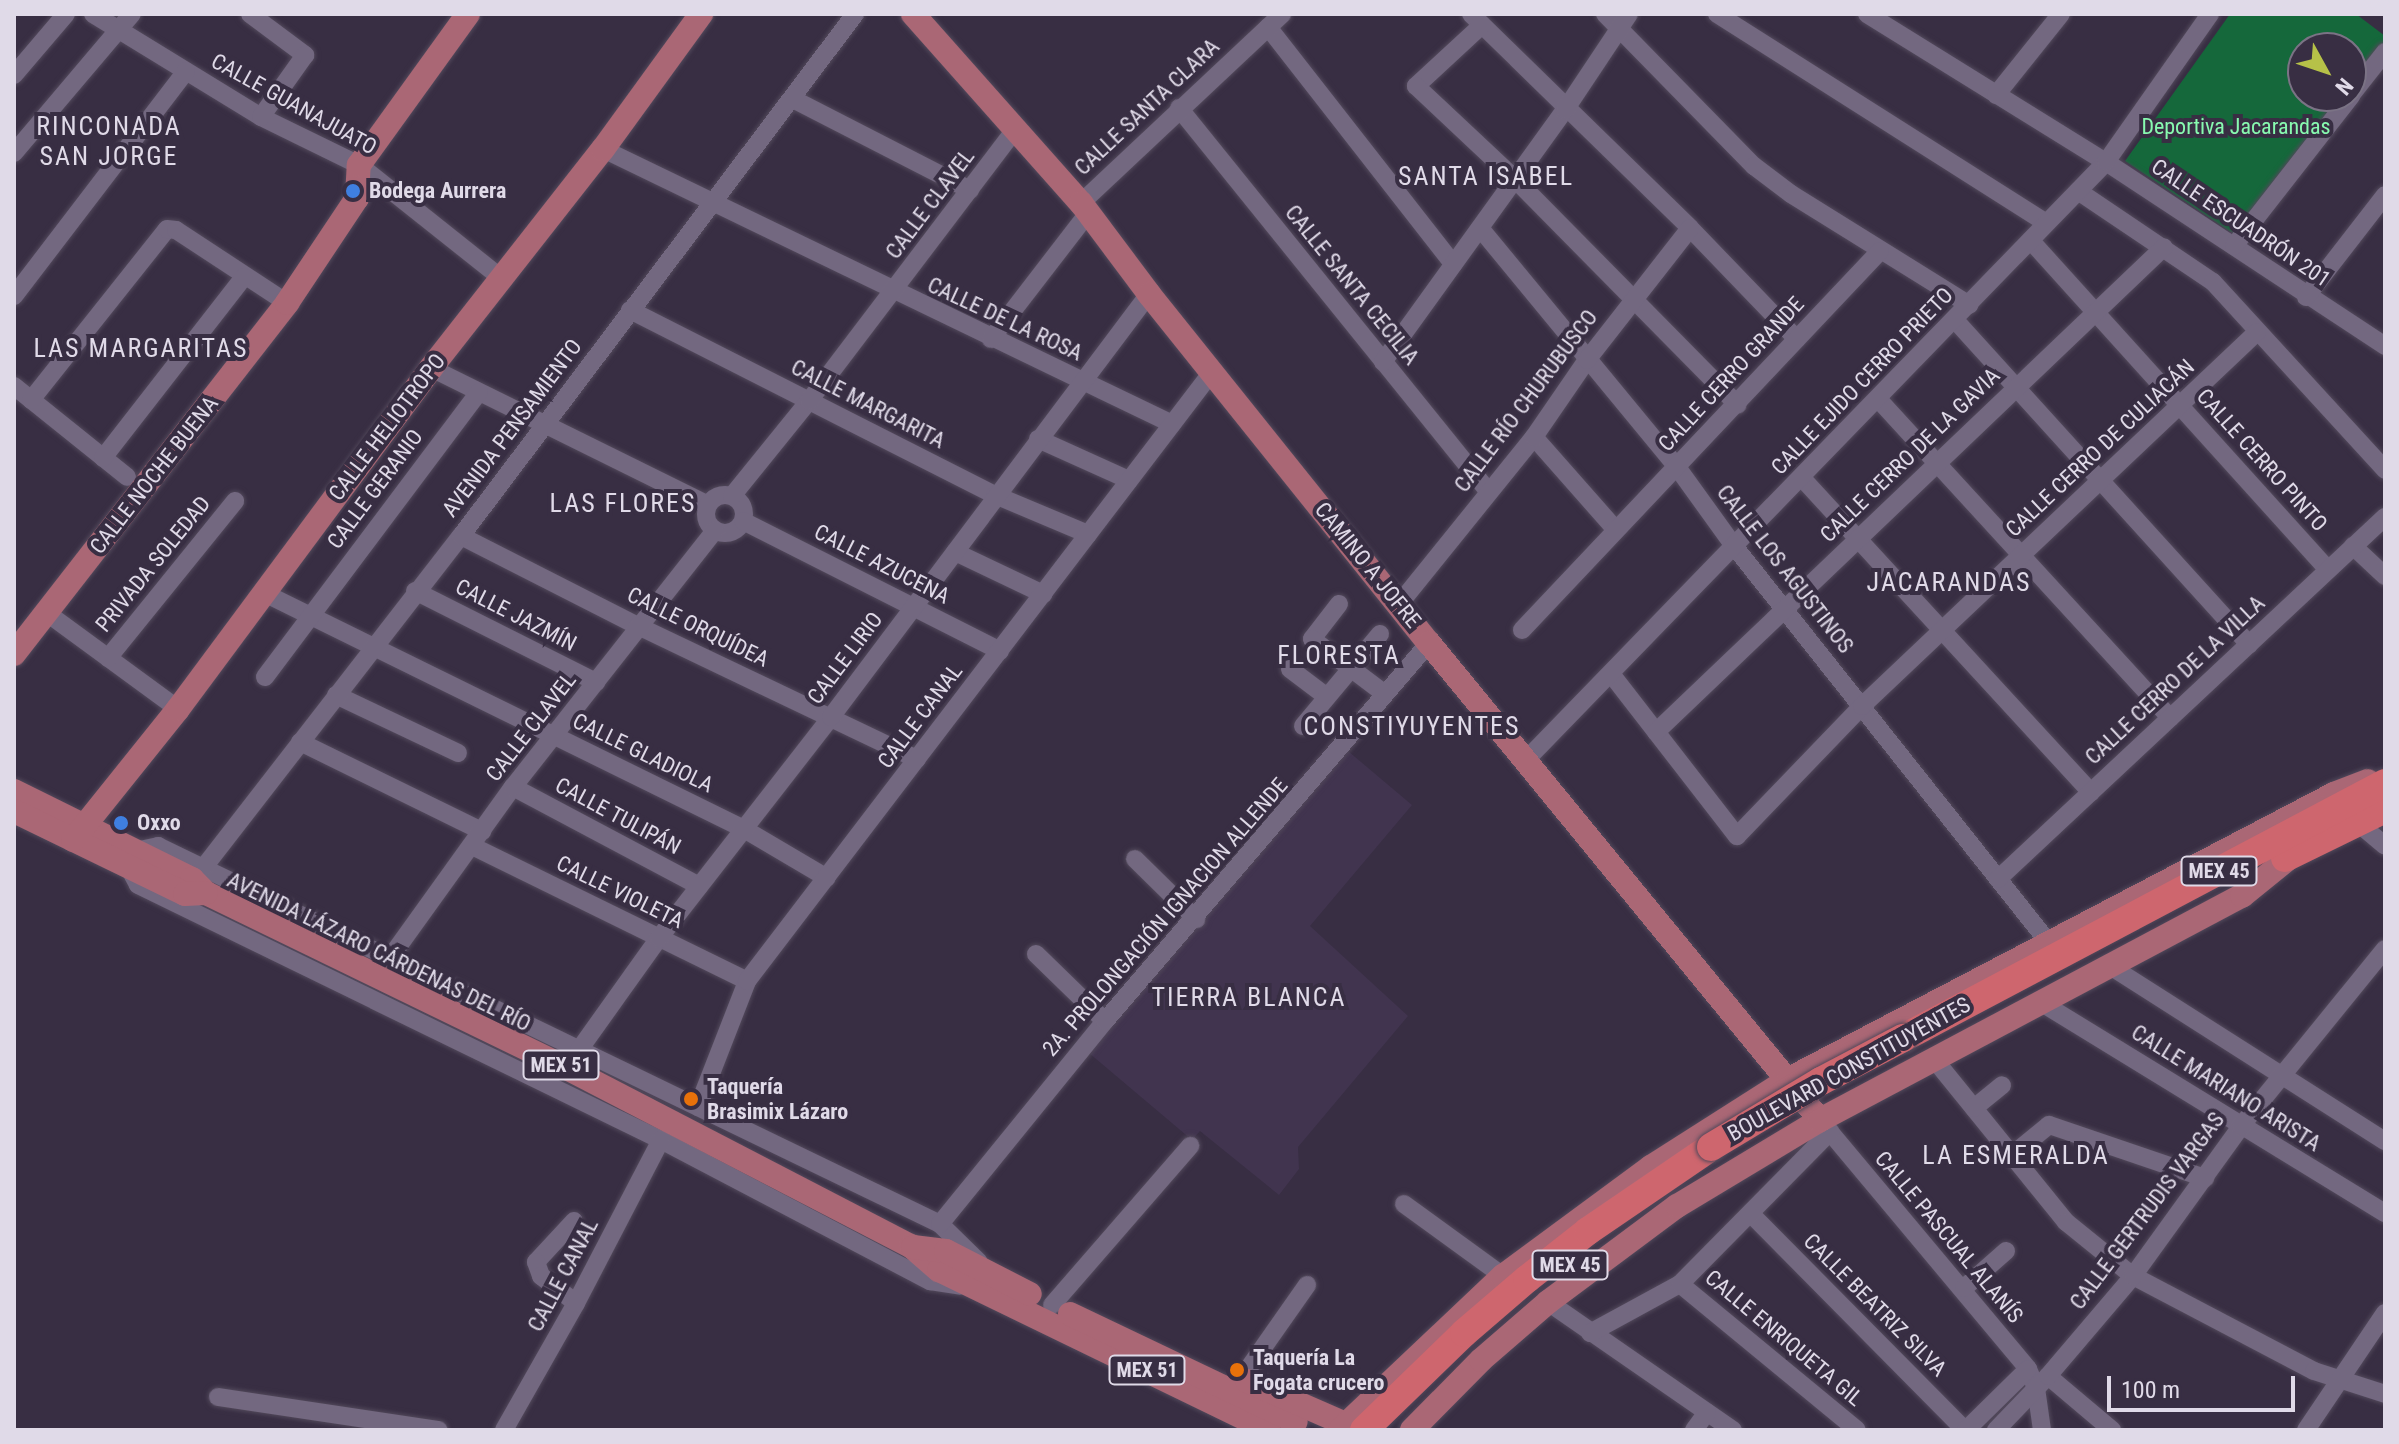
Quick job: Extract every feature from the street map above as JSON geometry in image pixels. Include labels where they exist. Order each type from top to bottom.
[{"type":"highway","name":"BOULEVARD CONSTITUYENTES","points":[[1352,1428],[1527,1279],[1659,1180],[1821,1081],[2385,783]]},
{"type":"highway","name":"BOULEVARD CONSTITUYENTES","points":[[1388,1430],[1505,1319],[1595,1245],[1669,1194],[2052,959],[2295,853],[2385,809]]},
{"type":"main road","name":"CALLE NOCHE BUENA","points":[[14,654],[287,303],[357,198],[359,165],[468,14]]},
{"type":"main road","name":"CALLE HELIOTROPO","points":[[78,832],[178,709],[431,368],[603,149],[701,14]]},
{"type":"main road","name":"CAMINO A JOFRE","points":[[913,14],[1084,208],[1149,294],[1400,603],[1429,643],[1825,1126]]},
{"type":"main road","points":[[1082,1319],[1118,1324],[1352,1428],[1503,1276],[1651,1167],[1789,1079],[1876,1033],[2052,959],[2334,794],[2385,774]]},
{"type":"main road","name":"AVENIDA LÁZARO CÁRDENAS DEL RÍO","points":[[14,791],[78,832],[132,859],[185,894],[206,893],[567,1068],[911,1246],[946,1251],[1026,1310],[1269,1430]]},
{"type":"main road","name":"AVENIDA LÁZARO CÁRDENAS DEL RÍO","points":[[14,811],[78,832]]},
{"type":"main road","points":[[1412,1430],[1481,1360],[1548,1302],[1677,1206],[1825,1126],[1894,1079],[2242,896],[2295,853]]},
{"type":"main road","name":"AVENIDA LÁZARO CÁRDENAS DEL RÍO","points":[[987,1284],[1052,1305],[1296,1422]]},
{"type":"main road","points":[[1026,1310],[1065,1342],[1232,1430]]},
{"type":"street","points":[[14,75],[66,14]]},
{"type":"street","name":"CALLE GUANAJUATO","points":[[93,14],[261,117],[359,165],[501,278]]},
{"type":"street","points":[[14,153],[132,14]]},
{"type":"street","points":[[250,14],[305,55],[261,117]]},
{"type":"street","name":"AVENIDA PENSAMIENTO","points":[[204,867],[372,646],[461,536],[855,14]]},
{"type":"street","name":"CALLE SANTA CLARA","points":[[991,339],[1084,208],[1179,108],[1282,14]]},
{"type":"street","points":[[1605,14],[1624,22],[1754,166],[1880,251],[1969,305]]},
{"type":"street","points":[[1717,14],[2045,222]]},
{"type":"street","name":"CALLE ESCUADRÓN 201","points":[[1867,14],[2106,162],[2306,297],[2385,346]]},
{"type":"street","points":[[1996,95],[2061,14]]},
{"type":"street","name":"CALLE EJIDO CERRO PRIETO","points":[[1525,761],[1879,400],[2031,241],[2045,222],[2106,162],[2210,14]]},
{"type":"street","points":[[1738,405],[1515,179],[1416,86],[1476,20],[1565,110],[1690,228],[1797,339]]},
{"type":"street","points":[[1383,362],[1565,110],[1624,22]]},
{"type":"street","points":[[1268,27],[1453,264]]},
{"type":"street","points":[[2367,75],[2385,52]]},
{"type":"street","points":[[14,296],[186,71]]},
{"type":"street","points":[[793,99],[970,190]]},
{"type":"street","name":"CALLE SANTA CECILIA","points":[[1179,108],[1488,491]]},
{"type":"street","points":[[2234,246],[2339,112]]},
{"type":"street","name":"CALLE CLAVEL","points":[[732,496],[809,401],[1016,128]]},
{"type":"street","name":"CALLE DE LA ROSA","points":[[603,149],[893,292],[1172,424]]},
{"type":"street","points":[[2078,191],[2213,282],[2385,470]]},
{"type":"street","points":[[2306,297],[2385,195]]},
{"type":"street","name":"CALLE LOS AGUSTINOS","points":[[1480,228],[1677,467],[1734,546],[1998,879],[2052,959]]},
{"type":"street","name":"CALLE RÍO CHURUBUSCO","points":[[1400,603],[1534,437],[1587,360],[1690,228]]},
{"type":"street","points":[[31,400],[162,231],[176,230],[287,303]]},
{"type":"street","name":"CALLE CERRO PINTO","points":[[2031,241],[2328,570]]},
{"type":"street","name":"CALLE CERRO DE LA GAVIA","points":[[1656,732],[2164,247]]},
{"type":"street","name":"CALLE CERRO GRANDE","points":[[1522,630],[1615,529],[1738,405],[1880,251]]},
{"type":"street","points":[[103,458],[244,277]]},
{"type":"street","name":"CALLE LIRIO","points":[[579,1050],[659,938],[831,717],[1149,294]]},
{"type":"street","name":"CALLE MARGARITA","points":[[630,310],[995,495],[1088,534]]},
{"type":"street","points":[[1955,320],[2249,644]]},
{"type":"street","name":"CALLE CERRO DE CULIACÁN","points":[[1656,732],[1737,836],[1862,706],[2257,332]]},
{"type":"street","points":[[431,368],[708,505]]},
{"type":"street","name":"CALLE CANAL","points":[[698,1107],[747,981],[1212,372]]},
{"type":"street","points":[[14,386],[127,477]]},
{"type":"street","name":"CALLE GERANIO","points":[[265,677],[479,392]]},
{"type":"street","points":[[1879,400],[2170,718]]},
{"type":"street","points":[[1534,437],[1615,529]]},
{"type":"street","points":[[1038,439],[1129,480]]},
{"type":"street","points":[[1802,478],[2091,792]]},
{"type":"street","points":[[732,496],[744,511],[743,521],[736,530],[725,533],[715,530],[706,515],[708,505],[714,498],[732,496]]},
{"type":"street","name":"PRIVADA SOLEDAD","points":[[108,658],[235,501]]},
{"type":"street","name":"CALLE CERRO DE LA VILLA","points":[[1998,879],[2385,517]]},
{"type":"street","name":"CALLE AZUCENA","points":[[743,521],[1000,651]]},
{"type":"street","name":"CALLE CLAVEL","points":[[390,958],[513,787],[715,530]]},
{"type":"street","name":"CALLE ORQUÍDEA","points":[[461,536],[638,626],[917,759]]},
{"type":"street","points":[[2353,546],[2385,576]]},
{"type":"street","points":[[955,552],[1043,594]]},
{"type":"street","name":"CALLE JAZMÍN","points":[[415,591],[596,682]]},
{"type":"street","name":"CALLE GLADIOLA","points":[[264,593],[744,829],[827,878]]},
{"type":"street","points":[[1339,604],[1312,639],[1385,694]]},
{"type":"street","points":[[47,613],[178,709]]},
{"type":"street","points":[[1303,726],[1380,634]]},
{"type":"street","name":"2A. PROLONGACIÓN IGNACION ALLENDE","points":[[940,1224],[1105,1021],[1196,919],[1429,643]]},
{"type":"street","points":[[1290,669],[1327,697]]},
{"type":"street","points":[[1612,675],[1656,732]]},
{"type":"street","points":[[336,695],[458,753]]},
{"type":"street","name":"CALLE VIOLETA","points":[[300,742],[659,938],[747,981]]},
{"type":"street","name":"CALLE TULIPÁN","points":[[513,787],[699,886]]},
{"type":"street","points":[[2358,823],[2385,846]]},
{"type":"street","name":"AVENIDA LÁZARO CÁRDENAS DEL RÍO","points":[[158,846],[940,1224],[987,1284],[930,1281],[661,1140],[138,885],[132,859],[158,846]]},
{"type":"street","points":[[1135,859],[1196,919]]},
{"type":"street","name":"CALLE GERTRUDIS VARGAS","points":[[1996,1430],[2042,1382],[2133,1276],[2241,1126],[2385,949]]},
{"type":"street","points":[[1036,954],[1105,1021]]},
{"type":"street","points":[[2110,966],[2385,1141]]},
{"type":"street","name":"CALLE MARIANO ARISTA","points":[[2042,1003],[2385,1213]]},
{"type":"street","points":[[1876,1033],[1876,1059],[1894,1079]]},
{"type":"street","points":[[1934,1059],[2066,1222],[2133,1276],[2314,1371],[2385,1394]]},
{"type":"street","points":[[1974,1108],[2002,1085]]},
{"type":"street","points":[[2011,1156],[2049,1125],[2205,1178]]},
{"type":"street","points":[[1590,1333],[1680,1284],[1751,1214],[1825,1126]]},
{"type":"street","name":"CALLE PASCUAL ALANÍS","points":[[1825,1126],[2042,1382]]},
{"type":"street","name":"CALLE CANAL","points":[[504,1430],[576,1303],[661,1140]]},
{"type":"street","points":[[1052,1305],[1190,1146]]},
{"type":"street","points":[[1404,1204],[1503,1276]]},
{"type":"street","name":"CALLE BEATRIZ SILVA","points":[[1751,1214],[1966,1430]]},
{"type":"street","points":[[574,1221],[536,1262],[541,1276],[576,1303]]},
{"type":"street","points":[[1964,1288],[2006,1251]]},
{"type":"street","name":"CALLE ENRIQUETA GIL","points":[[1680,1284],[1857,1430]]},
{"type":"street","points":[[1241,1379],[1307,1285]]},
{"type":"street","points":[[1548,1302],[1733,1430]]},
{"type":"street","points":[[2306,1430],[2385,1313]]},
{"type":"street","points":[[1966,1430],[2028,1369]]},
{"type":"street","points":[[2042,1382],[2042,1430]]},
{"type":"street","points":[[2042,1382],[2112,1430]]},
{"type":"street","points":[[218,1397],[439,1430]]},
{"type":"street","points":[[1694,1430],[1707,1412]]},
{"type":"shaded area","points":[[1348,751],[1412,805],[1310,926],[1408,1016],[1298,1147],[1299,1169],[1279,1195],[1200,1131],[1192,1140],[1089,1053]]},
{"type":"green space","name":"Deportiva Jacarandas","points":[[2230,14],[2356,14],[2385,36],[2385,52],[2367,75],[2367,32],[2287,32],[2287,112],[2338,112],[2235,235],[2125,161]]},
{"type":"place","name":"Bodega Aurrera","points":[[353,191]]},
{"type":"place","name":"Oxxo","points":[[121,823]]},
{"type":"place","name":"Taquería Brasimix Lázaro","points":[[691,1099]]},
{"type":"place","name":"Taquería La Fogata crucero","points":[[1237,1370]]},
{"type":"district","name":"RINCONADA SAN JORGE","points":[[109,142]]},
{"type":"district","name":"SANTA ISABEL","points":[[1486,177]]},
{"type":"district","name":"LAS MARGARITAS","points":[[141,349]]},
{"type":"district","name":"LAS FLORES","points":[[623,504]]},
{"type":"district","name":"JACARANDAS","points":[[1949,583]]},
{"type":"district","name":"FLORESTA","points":[[1339,656]]},
{"type":"district","name":"CONSTIYUYENTES","points":[[1412,727]]},
{"type":"district","name":"TIERRA BLANCA","points":[[1249,998]]},
{"type":"district","name":"LA ESMERALDA","points":[[2016,1156]]}]
